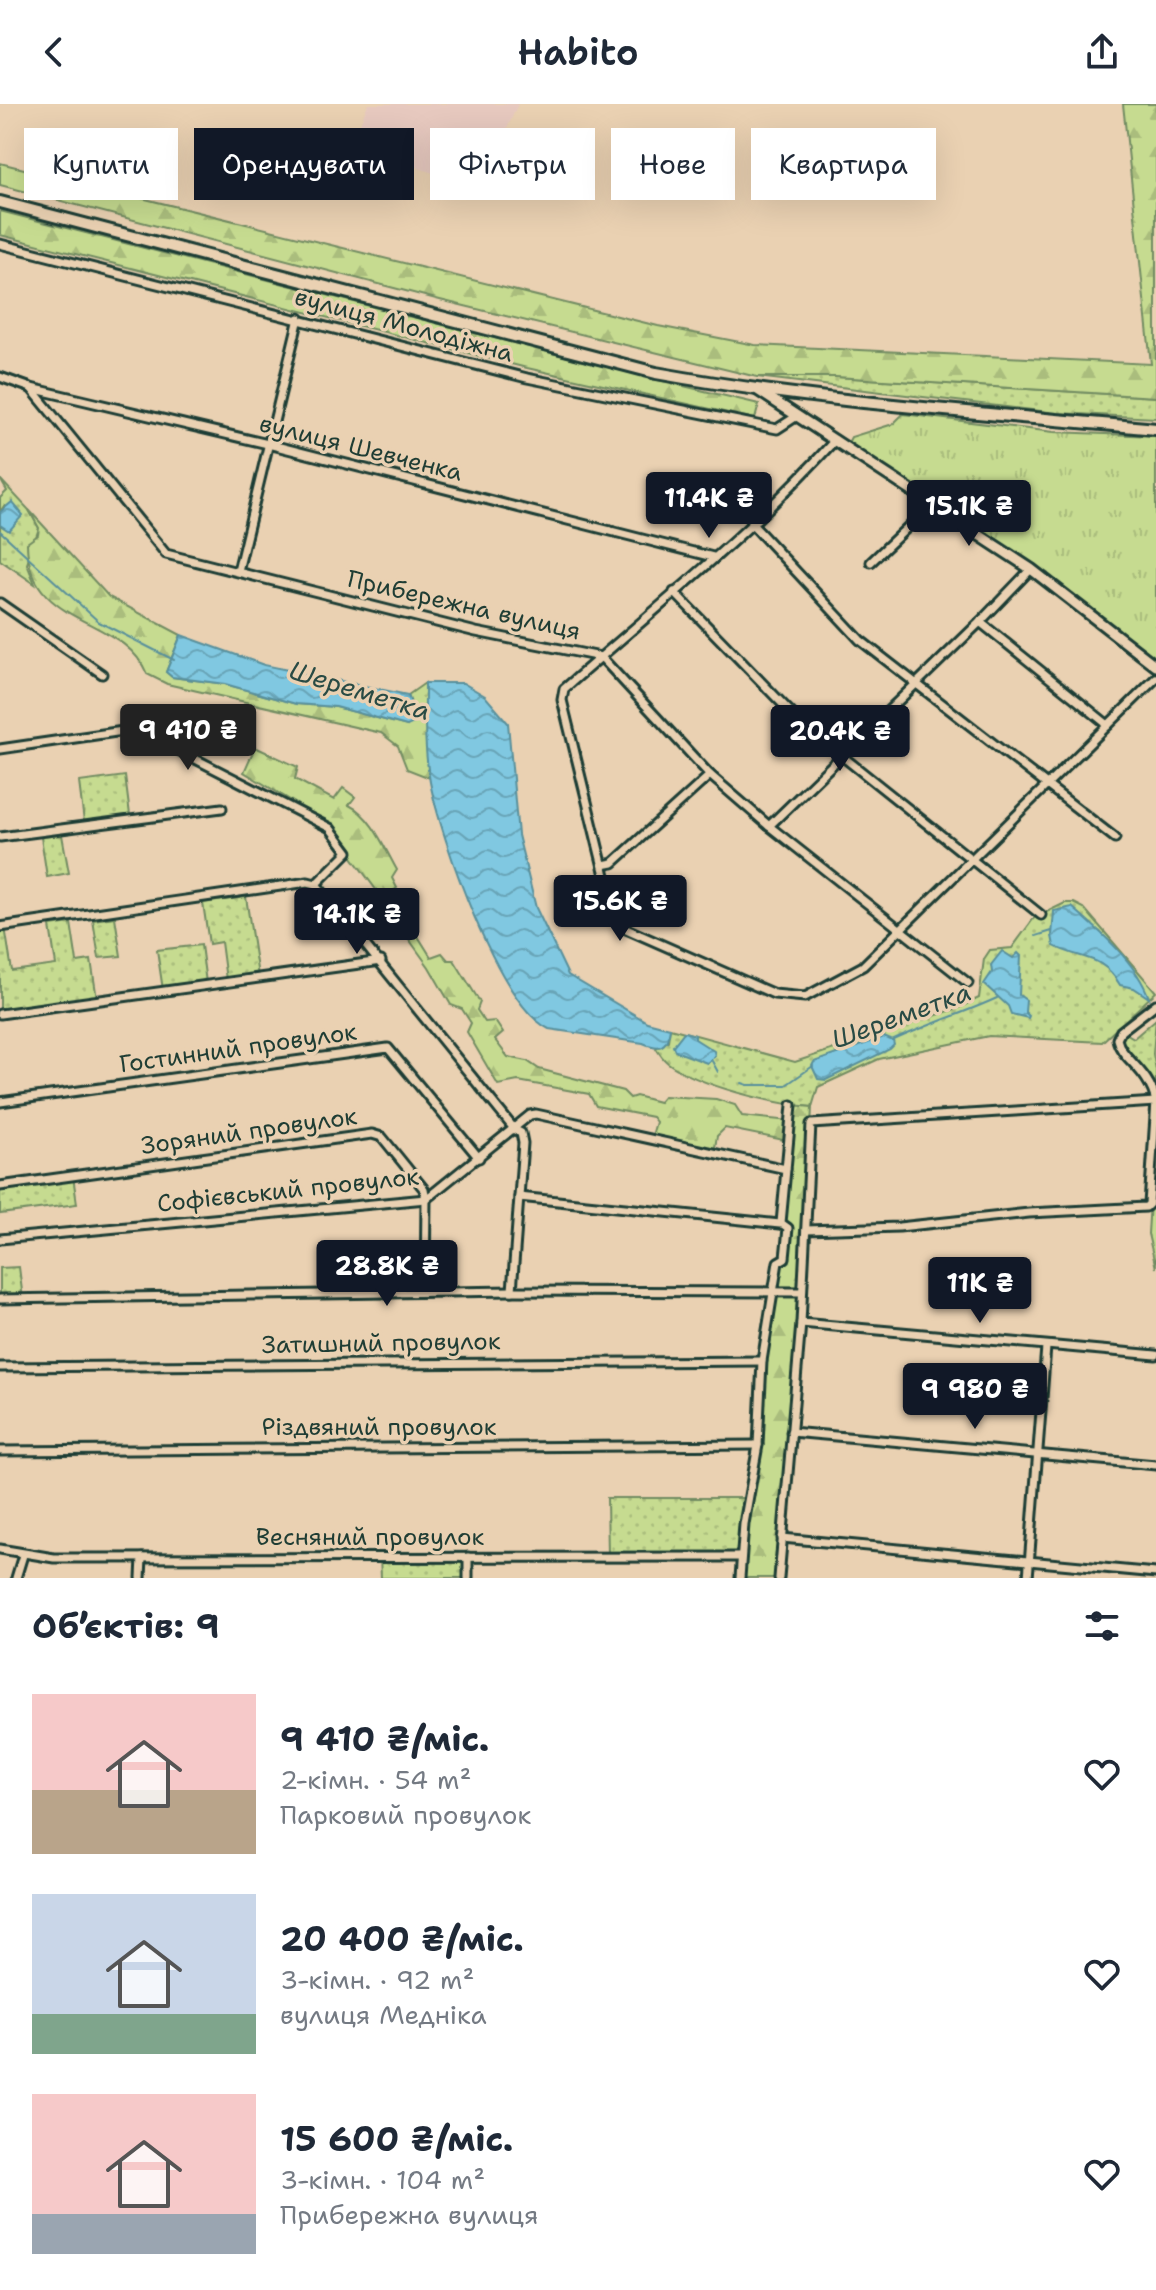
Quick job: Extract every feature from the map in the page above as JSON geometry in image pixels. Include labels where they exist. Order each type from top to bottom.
[{"type":"main road","points":[[0,202],[656,373],[756,389],[904,406],[1156,429]]},
{"type":"street","name":"вулиця Молодіжна","points":[[0,244],[527,378],[777,429],[795,414]]},
{"type":"street","points":[[238,571],[299,318]]},
{"type":"street","name":"вулиця Шевченка","points":[[0,377],[31,388],[268,444],[713,557]]},
{"type":"street","name":"Прибережна вулиця","points":[[31,388],[166,554],[476,632],[601,657]]},
{"type":"street","points":[[756,389],[1031,569],[1156,666]]},
{"type":"street","points":[[835,440],[751,523],[601,657],[710,775],[769,826],[968,983]]},
{"type":"street","points":[[871,562],[932,504]]},
{"type":"street","points":[[751,523],[860,640],[1115,838]]},
{"type":"street","points":[[769,826],[1031,569]]},
{"type":"street","points":[[674,592],[802,724],[1041,915]]},
{"type":"street","points":[[0,603],[102,674]]},
{"type":"street","points":[[980,622],[1108,725]]},
{"type":"street","name":"Прибережна вулиця","points":[[601,657],[564,689],[562,700],[614,912],[624,928],[774,994],[805,997],[863,966],[1156,678]]},
{"type":"street","points":[[0,749],[137,729],[330,828],[348,852],[316,884]]},
{"type":"street","points":[[603,865],[613,863],[710,775]]},
{"type":"street","points":[[0,837],[222,808]]},
{"type":"street","points":[[0,927],[308,882],[316,884],[515,1130],[521,1133],[523,1143],[512,1291]]},
{"type":"street","points":[[0,1014],[381,961]]},
{"type":"street","points":[[806,1230],[899,1227],[1029,1213],[1146,1207],[1149,1204],[1156,1102],[1147,1078],[1121,1050],[1117,1039],[1121,1031],[1156,1004]]},
{"type":"street","name":"Гостинний провулок","points":[[0,1102],[388,1048],[479,1158]]},
{"type":"street","points":[[779,1578],[801,1323],[811,1124],[1156,1102]]},
{"type":"street","points":[[740,1578],[744,1524],[758,1445],[762,1361],[778,1262],[785,1258],[788,1228],[781,1223],[792,1105]]},
{"type":"street","name":"Софієвський провулок","points":[[0,1239],[426,1199],[530,1115],[541,1113],[786,1169]]},
{"type":"street","name":"Зоряний провулок","points":[[0,1186],[372,1134],[382,1137],[424,1189],[426,1199]]},
{"type":"street","points":[[519,1197],[780,1224]]},
{"type":"street","points":[[425,1292],[426,1199]]},
{"type":"street","points":[[0,1299],[512,1291],[802,1292]]},
{"type":"street","points":[[801,1323],[1156,1355]]},
{"type":"street","points":[[1028,1578],[1046,1347]]},
{"type":"street","name":"Затишний провулок","points":[[0,1367],[762,1361]]},
{"type":"street","points":[[791,1432],[1156,1465]]},
{"type":"street","name":"Різдвяний провулок","points":[[0,1451],[758,1445]]},
{"type":"street","points":[[782,1538],[1156,1573]]},
{"type":"street","name":"Весняний провулок","points":[[0,1549],[54,1558],[741,1557]]},
{"type":"street","points":[[16,1578],[23,1555]]},
{"type":"street","points":[[468,1557],[468,1578]]},
{"type":"street","points":[[141,1578],[142,1558]]},
{"type":"shaded area","points":[[368,104],[518,104],[507,128],[430,128],[430,172],[414,166],[414,128],[358,128]]},
{"type":"green space","points":[[1123,104],[1156,104],[1156,397],[836,377],[757,377],[440,300],[57,200],[149,200],[658,326],[755,345],[1151,364]]},
{"type":"green space","points":[[0,163],[24,169],[24,191],[0,185]]},
{"type":"green space","points":[[0,211],[759,404],[755,419],[527,368],[0,235]]},
{"type":"green space","points":[[757,377],[836,377],[1156,397],[1156,418],[1057,413]]},
{"type":"green space","points":[[903,414],[1054,432],[1156,436],[1156,666],[1031,569],[846,447],[851,437],[893,424]]},
{"type":"green space","points":[[0,479],[29,510],[39,528],[27,564],[35,584],[0,560],[0,525],[10,530],[4,506],[0,512],[0,498],[7,491]]},
{"type":"green space","points":[[29,510],[109,597],[181,635],[166,672],[172,677],[225,684],[296,704],[336,707],[407,726],[415,714],[408,695],[425,683],[430,778],[407,769],[398,746],[381,733],[167,684],[147,674],[135,655],[118,640],[59,606],[43,591],[31,571],[27,543],[38,535],[39,528]]},
{"type":"green space","points":[[129,711],[181,734],[177,744],[124,718]]},
{"type":"green space","points":[[255,747],[298,767],[295,779],[334,800],[343,788],[355,797],[349,805],[365,817],[383,843],[397,870],[392,878],[397,888],[383,899],[326,822],[244,772]]},
{"type":"green space","points":[[125,776],[130,815],[84,822],[79,782]]},
{"type":"green space","points":[[62,835],[69,873],[47,877],[41,837]]},
{"type":"green space","points":[[246,897],[258,976],[226,980],[221,942],[209,944],[203,903]]},
{"type":"green space","points":[[396,901],[431,957],[442,953],[448,960],[454,960],[480,1002],[477,1010],[485,1022],[495,1021],[503,1033],[495,1040],[508,1057],[527,1061],[539,1069],[623,1091],[630,1098],[636,1096],[659,1102],[664,1096],[716,1099],[735,1105],[742,1116],[790,1121],[792,1105],[812,1107],[806,1230],[779,1578],[740,1578],[758,1445],[762,1361],[778,1262],[785,1258],[788,1228],[781,1223],[789,1141],[725,1128],[717,1136],[714,1153],[651,1139],[656,1122],[652,1117],[596,1106],[589,1094],[518,1081],[498,1085],[467,1032],[471,1023],[462,1009],[451,1005],[429,967],[385,906]]},
{"type":"green space","points":[[1065,903],[1084,908],[1156,992],[1102,1042],[989,1036],[879,1059],[818,1087],[812,1107],[758,1098],[698,1079],[668,1063],[656,1048],[668,1041],[670,1028],[795,1062],[958,1008],[979,998],[984,959],[990,950],[1012,948],[1034,918]]},
{"type":"green space","points":[[115,917],[121,956],[99,958],[93,920]]},
{"type":"green space","points":[[71,923],[77,962],[91,960],[97,999],[0,1014],[0,927],[5,927],[12,971],[56,965],[50,926]]},
{"type":"green space","points":[[201,945],[206,983],[163,990],[157,950]]},
{"type":"green space","points":[[1156,1019],[1153,1054],[1156,1102],[1148,1084],[1125,1053],[1118,1035],[1122,1031],[1134,1038]]},
{"type":"green space","points":[[1156,1102],[1156,1268],[1148,1234]]},
{"type":"green space","points":[[73,1176],[77,1204],[0,1214],[0,1185]]},
{"type":"green space","points":[[19,1267],[23,1299],[0,1299],[0,1268]]},
{"type":"green space","points":[[607,1498],[748,1498],[741,1557],[608,1556]]},
{"type":"green space","points":[[380,1556],[468,1557],[468,1578],[381,1578]]},
{"type":"water","points":[[12,502],[23,515],[9,531],[0,525],[0,512]]},
{"type":"water","points":[[181,635],[264,665],[408,695],[416,722],[407,726],[336,707],[296,704],[225,684],[172,677],[166,672]]},
{"type":"water","points":[[425,683],[463,683],[485,696],[508,723],[518,835],[536,908],[568,975],[647,1022],[670,1028],[662,1046],[549,1029],[530,1014],[510,988],[474,917],[436,808],[427,758]]},
{"type":"water","points":[[1072,907],[1127,960],[1149,998],[1134,988],[1120,985],[1098,962],[1054,946],[1054,911]]},
{"type":"water","points":[[1002,951],[1013,958],[1018,953],[1021,956],[1019,995],[1026,1000],[1028,1018],[1011,1014],[1008,1006],[984,984],[992,972],[991,965]]},
{"type":"water","points":[[684,1032],[695,1035],[695,1039],[714,1051],[715,1056],[707,1063],[675,1051],[673,1046]]},
{"type":"water","points":[[884,1037],[893,1041],[890,1049],[826,1080],[818,1079],[812,1066],[814,1062]]},
{"type":"waterway","name":"Шереметка","points":[[0,531],[99,622],[174,660]]},
{"type":"waterway","name":"Шереметка","points":[[1036,936],[1052,931]]},
{"type":"waterway","name":"Шереметка","points":[[892,1041],[997,998]]},
{"type":"waterway","name":"Шереметка","points":[[712,1061],[718,1072]]},
{"type":"waterway","name":"Шереметка","points":[[742,1083],[786,1085],[813,1066]]}]
